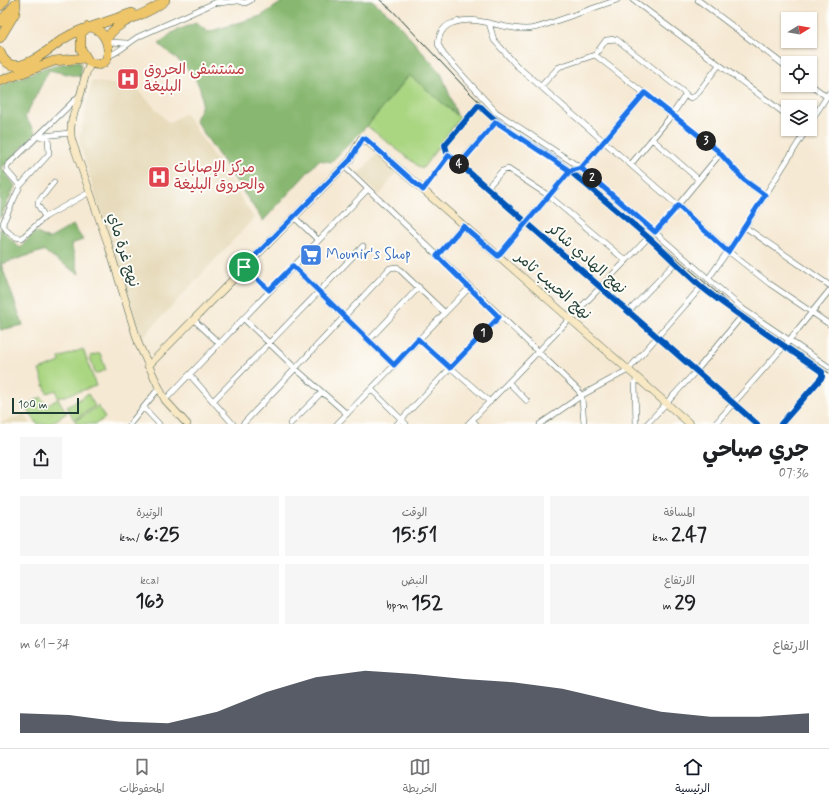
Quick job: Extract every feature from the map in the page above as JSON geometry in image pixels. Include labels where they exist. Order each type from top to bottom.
[{"type":"highway","points":[[0,6],[5,0]]},
{"type":"highway","points":[[0,52],[3,59],[9,63],[17,66],[24,65],[45,53],[66,38],[87,28],[137,12],[158,0]]},
{"type":"highway","points":[[106,41],[113,30],[119,25],[148,12],[166,0]]},
{"type":"highway","points":[[0,22],[18,2]]},
{"type":"highway","points":[[0,38],[15,13],[18,2]]},
{"type":"highway","points":[[0,81],[54,60],[88,60],[100,64],[108,56],[109,50],[106,41],[97,30],[87,28]]},
{"type":"highway","points":[[87,28],[81,33],[80,42],[88,60]]},
{"type":"street","points":[[108,56],[115,53],[128,42],[221,0]]},
{"type":"street","points":[[215,3],[237,1],[245,3],[251,0]]},
{"type":"street","points":[[617,0],[535,28],[518,29],[466,20],[446,26],[438,38],[438,44],[440,49],[496,112],[581,168],[743,309],[788,341],[829,367]]},
{"type":"street","points":[[633,0],[781,111]]},
{"type":"street","points":[[698,0],[781,63]]},
{"type":"street","points":[[489,24],[494,40],[501,50],[631,164],[728,252],[770,284],[829,324]]},
{"type":"street","points":[[541,86],[559,67],[595,55],[606,40],[616,39],[685,92],[686,96],[691,98],[696,95],[719,64]]},
{"type":"street","points":[[106,41],[128,42]]},
{"type":"street","points":[[595,55],[645,93],[720,154],[744,180],[765,195]]},
{"type":"street","name":"نهج غرة ماي","points":[[88,60],[80,95],[74,111],[70,133],[108,244],[128,313],[148,366],[165,400],[187,424]]},
{"type":"street","points":[[817,88],[828,95],[817,113]]},
{"type":"street","points":[[498,256],[570,171],[581,168],[645,93]]},
{"type":"street","points":[[20,186],[7,171],[7,166],[80,95]]},
{"type":"street","points":[[631,164],[686,96]]},
{"type":"street","points":[[423,190],[449,155],[445,151],[445,145],[479,106],[496,122],[570,171],[741,318],[817,368],[823,375],[781,424]]},
{"type":"street","points":[[460,164],[496,122]]},
{"type":"street","points":[[35,138],[70,133]]},
{"type":"street","points":[[48,136],[49,154],[20,186],[3,221],[3,226],[15,237],[20,238],[45,217],[90,192]]},
{"type":"street","points":[[708,278],[745,227],[802,136]]},
{"type":"street","name":"نهج الحبيب ثامر","points":[[148,366],[344,166],[353,156],[361,139],[365,139],[690,424]]},
{"type":"street","points":[[652,139],[698,180]]},
{"type":"street","points":[[655,232],[720,154]]},
{"type":"street","name":"نهج الهادي شاكر","points":[[449,155],[600,288],[697,370],[757,424]]},
{"type":"street","points":[[344,166],[582,396],[584,424]]},
{"type":"street","points":[[487,188],[506,168],[549,196],[626,261]]},
{"type":"street","points":[[45,217],[38,206],[38,202],[54,182]]},
{"type":"street","points":[[165,400],[269,290],[368,189]]},
{"type":"street","points":[[294,217],[318,240]]},
{"type":"street","points":[[437,256],[463,226]]},
{"type":"street","points":[[745,227],[829,285]]},
{"type":"street","points":[[476,424],[470,422],[648,238]]},
{"type":"street","points":[[213,401],[362,246]]},
{"type":"street","points":[[628,312],[676,262]]},
{"type":"street","points":[[293,266],[394,365]]},
{"type":"street","points":[[244,267],[269,290]]},
{"type":"street","points":[[243,424],[390,268],[397,267],[444,312]]},
{"type":"street","points":[[540,424],[582,396],[628,370],[656,336],[702,286]]},
{"type":"street","points":[[337,424],[444,312],[470,287]]},
{"type":"street","points":[[369,340],[419,288]]},
{"type":"street","points":[[715,424],[813,313],[829,291]]},
{"type":"street","points":[[397,424],[499,317]]},
{"type":"street","points":[[243,318],[296,369],[347,414]]},
{"type":"street","points":[[647,424],[697,370],[741,318]]},
{"type":"street","points":[[193,319],[220,343]]},
{"type":"street","points":[[418,339],[490,402]]},
{"type":"street","points":[[190,375],[233,424]]},
{"type":"street","points":[[636,424],[635,383],[637,378]]},
{"type":"street","points":[[508,383],[527,401]]},
{"type":"street","points":[[132,423],[159,388]]},
{"type":"street","points":[[371,389],[406,424]]},
{"type":"street","points":[[290,424],[322,392]]},
{"type":"street","points":[[144,408],[159,424]]},
{"type":"shaded area","name":"مركز الإصابات والحروق البليغة","points":[[92,81],[126,86],[130,81],[169,123],[185,113],[254,218],[143,337],[117,266],[80,144],[80,136]]},
{"type":"shaded area","points":[[378,153],[397,171],[380,195],[358,174]]},
{"type":"shaded area","points":[[25,414],[31,424],[0,424],[0,423]]},
{"type":"green space","points":[[285,0],[372,0],[393,18],[442,75],[457,115],[409,75],[367,126],[331,162],[319,160],[263,221],[195,120],[202,102],[201,93],[194,76],[159,44],[173,32],[196,23],[208,32],[261,16]]},
{"type":"green space","points":[[79,61],[81,65],[81,77],[49,70],[25,117],[36,133],[2,168],[15,186],[0,219],[0,86],[47,67]]},
{"type":"green space","points":[[410,75],[460,118],[422,169],[367,126]]},
{"type":"green space","points":[[73,225],[83,240],[71,244],[79,274],[43,251],[1,264],[23,325],[0,330],[0,228],[20,248],[35,232],[49,239]]},
{"type":"green space","points":[[83,349],[96,386],[58,398],[56,390],[47,393],[39,370],[60,362],[59,358]]},
{"type":"green space","points":[[100,353],[106,370],[95,374],[90,356]]},
{"type":"green space","points":[[88,394],[95,406],[74,420],[67,407]]},
{"type":"green space","points":[[41,397],[46,406],[58,399],[67,413],[50,424],[37,424],[26,406]]},
{"type":"green space","points":[[98,406],[105,418],[95,424],[76,424],[75,421]]},
{"type":"tram line","points":[[380,0],[392,10],[470,93],[498,120],[516,134],[578,173],[745,317],[829,373]]},
{"type":"cycle path","points":[[757,424],[447,153],[445,145],[478,106],[513,133],[560,163],[620,213],[717,299],[822,372],[822,377],[781,424]]},
{"type":"place","name":"مشتشفى الحروق البليغة","points":[[128,79]]},
{"type":"place","name":"مركز الإصابات والحروق البليغة","points":[[159,177]]},
{"type":"place","name":"Mounir's Shop","points":[[311,255]]},
{"type":"route","points":[[244,267],[269,290],[293,266],[394,365],[418,339],[450,368],[499,317],[437,256],[463,226],[498,256],[570,171],[581,168],[655,232],[678,206],[728,252],[765,195],[744,180],[717,150],[645,93],[581,168],[573,169],[570,171],[496,122],[460,164],[449,155],[423,190],[366,139],[363,138],[361,139],[350,160],[244,267]]}]
